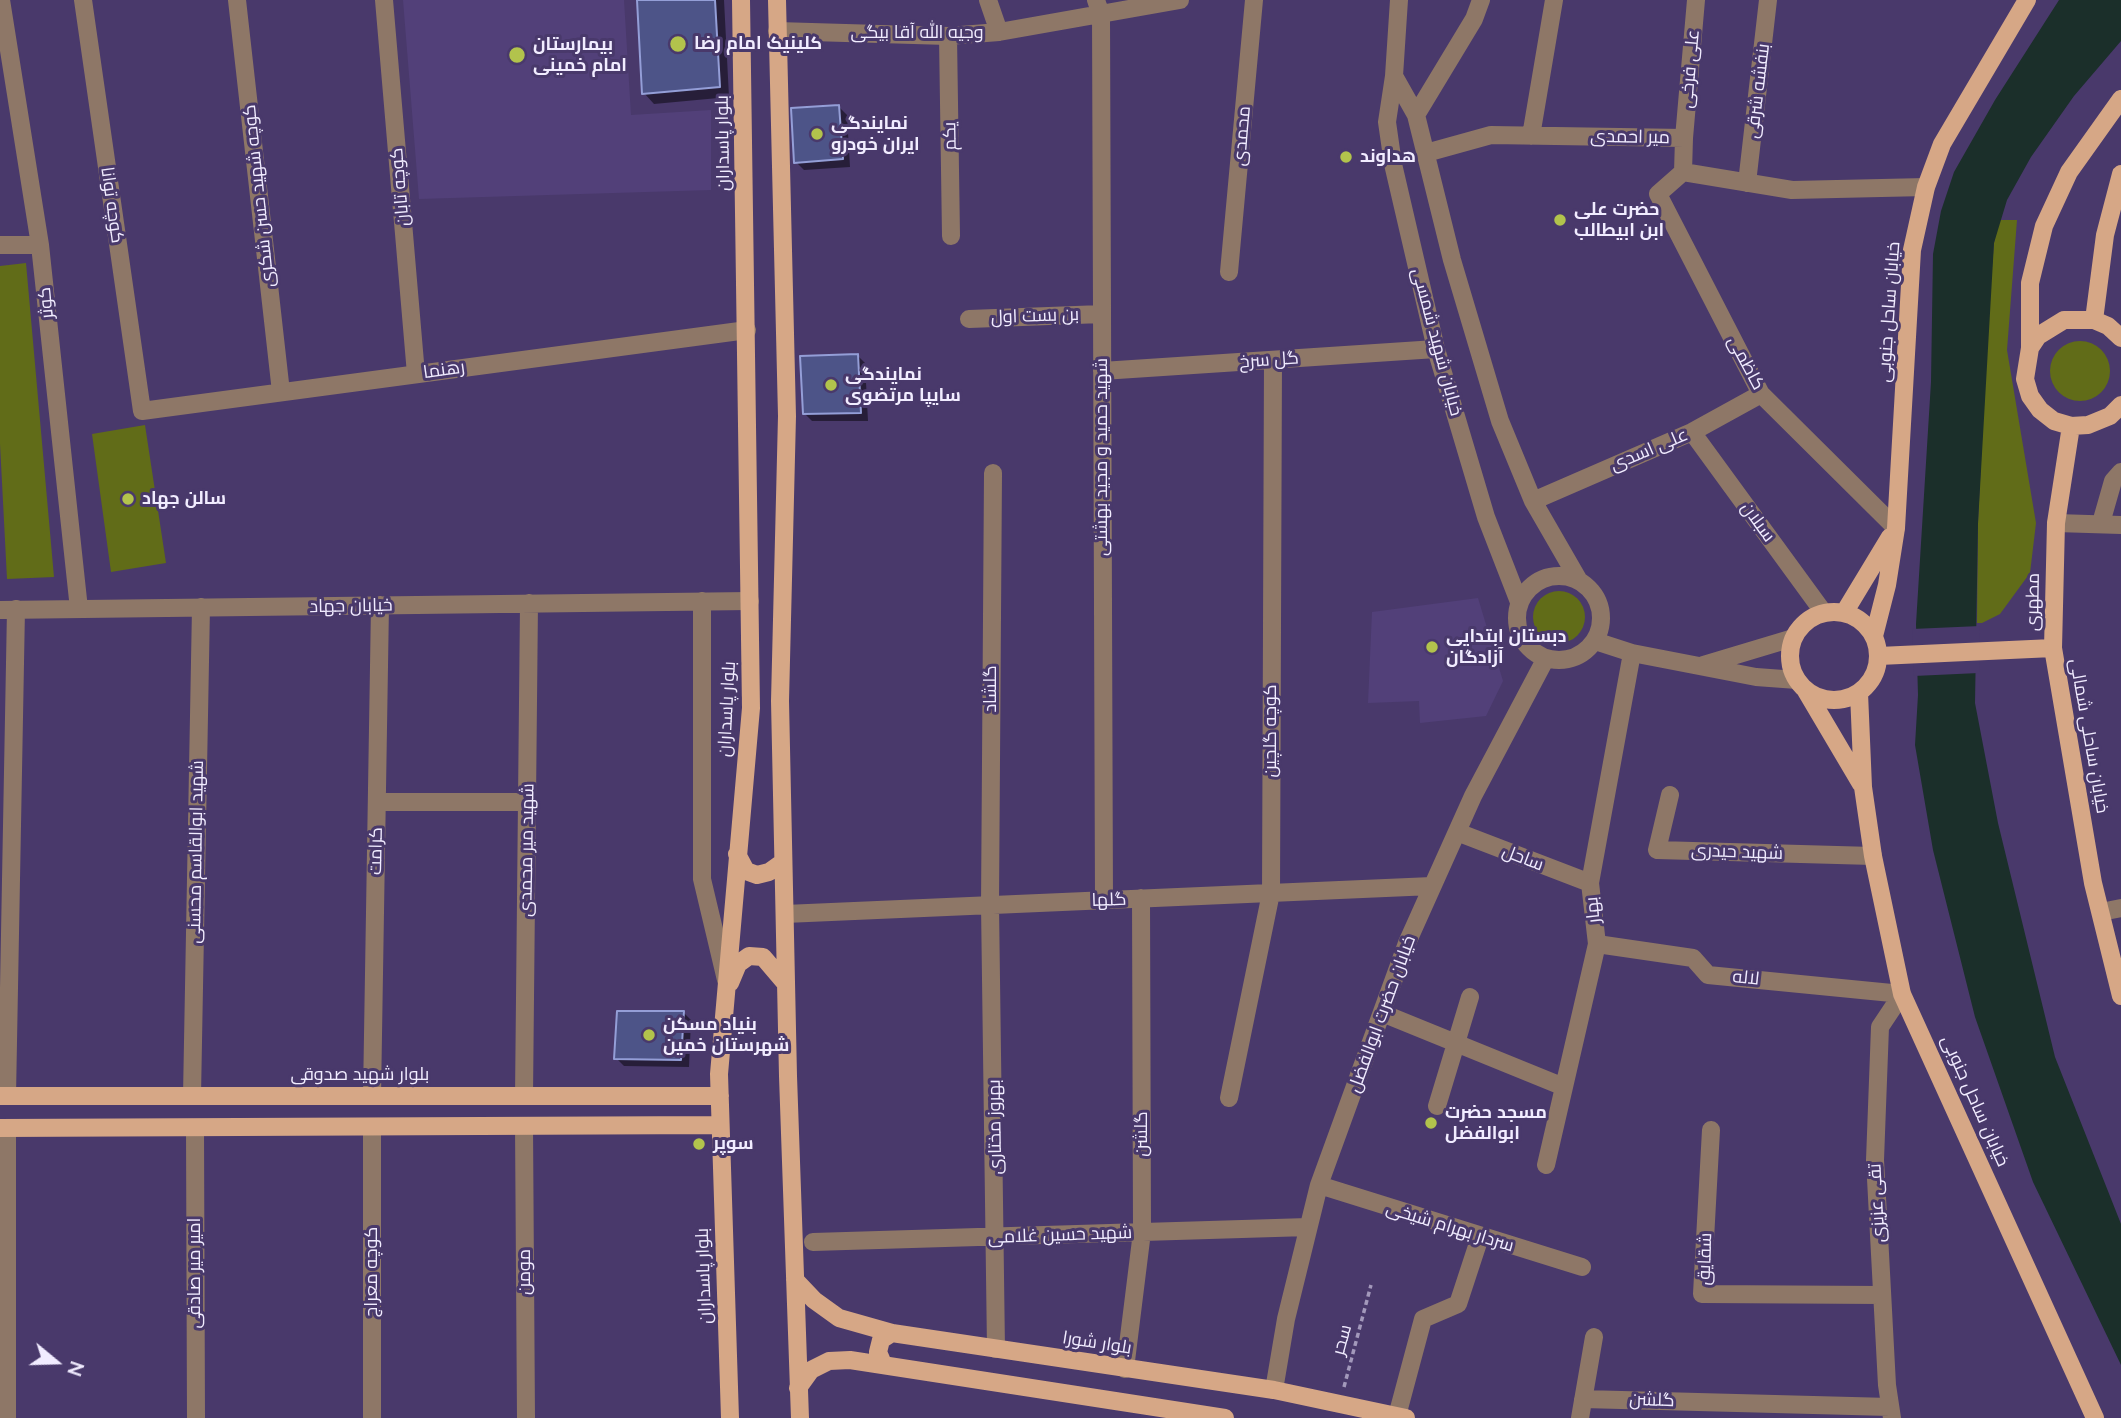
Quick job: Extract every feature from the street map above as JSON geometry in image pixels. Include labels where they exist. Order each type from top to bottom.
[{"type":"main road","name":"بلوار پاسداران","points":[[730,1418],[719,1125],[725,988],[751,708],[741,0]]},
{"type":"main road","points":[[777,0],[787,416],[780,701],[800,1418]]},
{"type":"main road","name":"خیابان ساحل جنوبی","points":[[1874,636],[1887,585],[1896,528],[1912,250],[1927,187],[1942,144],[2027,0]]},
{"type":"main road","points":[[2117,410],[2088,425],[2071,426],[2054,421],[2040,410],[2030,396],[2025,379],[2030,348],[2030,283],[2044,226],[2069,172],[2121,99]]},
{"type":"main road","points":[[2094,320],[2105,235],[2121,174]]},
{"type":"main road","points":[[2030,348],[2038,336],[2057,323],[2079,317],[2094,320],[2121,338]]},
{"type":"main road","name":"مطهری","points":[[1879,656],[2053,648],[2056,523],[2071,426]]},
{"type":"main road","points":[[1844,613],[1896,528]]},
{"type":"main road","points":[[1802,686],[1816,697],[1838,701],[1859,694],[1873,679],[1879,656],[1874,636],[1866,625],[1844,613],[1824,613],[1806,622],[1793,638],[1790,660],[1802,686],[1863,787]]},
{"type":"main road","name":"خیابان ساحلی شمالی","points":[[2053,648],[2101,912],[2121,996]]},
{"type":"main road","name":"خیابان ساحل جنوبی","points":[[1859,694],[1863,787],[1873,856],[1902,994],[2095,1418]]},
{"type":"main road","points":[[737,854],[746,871],[757,875],[769,873],[783,862]]},
{"type":"main road","points":[[725,988],[738,964],[749,956],[763,957],[786,984]]},
{"type":"main road","name":"بلوار شهید صدوقی","points":[[4,1096],[720,1096]]},
{"type":"main road","points":[[3,1128],[719,1125]]},
{"type":"main road","name":"بلوار شورا","points":[[795,1280],[814,1300],[839,1318],[892,1333],[1274,1390],[1402,1417]]},
{"type":"main road","points":[[883,1364],[878,1352],[881,1340],[892,1333]]},
{"type":"main road","points":[[798,1388],[811,1370],[829,1362],[883,1364],[1225,1418]]},
{"type":"street","name":"کوثر","points":[[1,0],[40,245],[79,609]]},
{"type":"street","name":"کوچه توانا","points":[[83,0],[142,411]]},
{"type":"street","name":"کوچه شهید حسن شکری","points":[[237,0],[281,392]]},
{"type":"street","name":"کوچه تابان","points":[[384,0],[416,374]]},
{"type":"street","points":[[988,0],[999,32]]},
{"type":"street","name":"وجیه الله آقا بیگی","points":[[777,32],[948,36],[999,32],[1098,7],[1180,0]]},
{"type":"street","name":"محمدی","points":[[1229,272],[1254,0]]},
{"type":"street","name":"خیابان شهید شمسی","points":[[1399,0],[1394,76],[1387,122],[1393,164],[1436,348],[1486,517],[1520,602]]},
{"type":"street","points":[[1416,115],[1474,19],[1481,0]]},
{"type":"street","points":[[1531,136],[1554,0]]},
{"type":"street","name":"علی فرخی","points":[[1684,138],[1696,0]]},
{"type":"street","name":"بنفشه شرقی","points":[[1747,183],[1768,0]]},
{"type":"street","name":"شهید حمید و مجید بهشتی","points":[[1098,7],[1104,900]]},
{"type":"street","name":"یکم","points":[[948,36],[951,236]]},
{"type":"street","name":"خیابان شهید شمسی","points":[[1394,76],[1416,115],[1452,260],[1500,421],[1533,501],[1578,579]]},
{"type":"street","name":"میر احمدی","points":[[1426,153],[1491,135],[1684,138],[1683,172]]},
{"type":"street","points":[[1683,172],[1792,190],[1927,187]]},
{"type":"street","name":"کاظمی","points":[[1683,172],[1658,194],[1761,394],[1896,528]]},
{"type":"street","points":[[0,245],[40,245]]},
{"type":"street","name":"بن بست اول","points":[[969,319],[1102,314]]},
{"type":"street","name":"رهنما","points":[[142,411],[747,330]]},
{"type":"street","name":"گل سرخ","points":[[1102,371],[1436,348]]},
{"type":"street","name":"کوچه گلچین","points":[[1229,1098],[1271,893],[1273,360]]},
{"type":"street","name":"علی اسدی","points":[[1533,501],[1692,432],[1761,394]]},
{"type":"street","name":"سبلان","points":[[1692,432],[1824,613]]},
{"type":"street","points":[[2101,523],[2113,481],[2121,472]]},
{"type":"street","name":"گلشاد","points":[[990,905],[993,473]]},
{"type":"street","points":[[2056,523],[2121,525]]},
{"type":"street","points":[[1564,575],[1578,579],[1589,587],[1598,599],[1602,613],[1595,641],[1573,658],[1546,658],[1524,642],[1518,629],[1520,602],[1526,590],[1544,578],[1564,575]]},
{"type":"street","points":[[702,601],[702,879],[725,988]]},
{"type":"street","name":"خیابان جهاد","points":[[8,609],[750,601]]},
{"type":"street","name":"شهید میر محمدی","points":[[524,1096],[529,603]]},
{"type":"street","name":"کرامت","points":[[372,1096],[380,605]]},
{"type":"street","name":"شهید ابوالقاسم محسنی","points":[[192,1096],[201,607]]},
{"type":"street","points":[[4,1096],[8,609]]},
{"type":"street","points":[[1703,665],[1793,638]]},
{"type":"street","points":[[1595,641],[1632,653],[1802,686]]},
{"type":"street","name":"بهار","points":[[1546,1165],[1597,944],[1590,883],[1632,653]]},
{"type":"street","name":"خیابان حضرت ابوالفضل","points":[[1274,1390],[1286,1320],[1319,1185],[1407,943],[1457,832],[1546,658]]},
{"type":"street","name":"شهید حیدری","points":[[1670,795],[1657,850],[1873,856]]},
{"type":"street","points":[[377,802],[527,802]]},
{"type":"street","name":"ساحل","points":[[1457,832],[1590,883]]},
{"type":"street","name":"گلها","points":[[785,914],[1432,886]]},
{"type":"street","name":"گلشن","points":[[1125,1369],[1142,1232],[1141,898]]},
{"type":"street","name":"بهروز مختاری","points":[[990,905],[997,1237],[996,1349]]},
{"type":"street","points":[[2101,912],[2121,908]]},
{"type":"street","name":"لاله","points":[[1597,944],[1693,958],[1708,975],[1902,994]]},
{"type":"street","name":"تقی عزیزی","points":[[1891,1412],[1875,1160],[1880,1027],[1902,994]]},
{"type":"street","points":[[1437,1106],[1470,997]]},
{"type":"street","points":[[1382,1013],[1564,1087]]},
{"type":"street","name":"مومن","points":[[524,1126],[526,1418]]},
{"type":"street","name":"کوچه معراج","points":[[372,1127],[372,1418]]},
{"type":"street","points":[[3,1128],[8,1418]]},
{"type":"street","name":"امیر میر صادقی","points":[[195,1128],[195,1418]]},
{"type":"street","name":"شقایق","points":[[1711,1130],[1702,1294],[1882,1295]]},
{"type":"street","name":"سردار بهرام شیخی","points":[[1319,1185],[1582,1267]]},
{"type":"street","name":"شهید حسین غلامی","points":[[813,1242],[1308,1227]]},
{"type":"street","points":[[1402,1417],[1423,1319],[1458,1304],[1480,1237]]},
{"type":"street","points":[[1580,1418],[1594,1337]]},
{"type":"street","name":"گلشن","points":[[1583,1399],[1891,1412]]},
{"type":"path","name":"سحر","points":[[1340,1402],[1371,1284]]},
{"type":"shaded area","name":"بیمارستان امام خمینی","points":[[403,0],[624,0],[631,115],[711,110],[711,190],[419,199]]},
{"type":"shaded area","points":[[2059,0],[2121,0],[2121,41],[2074,96],[2031,157],[2007,200],[1994,243],[1978,523],[1975,703],[1998,823],[2055,1057],[2121,1224],[2121,1365],[2033,1182],[1975,1017],[1933,850],[1915,745],[1918,695],[1916,624],[1931,382],[1933,254],[1941,211],[1954,172],[1995,100]]},
{"type":"shaded area","name":"دبستان ابتدایی آزادگان","points":[[1478,598],[1503,681],[1486,716],[1420,723],[1419,701],[1368,703],[1372,612]]},
{"type":"green space","points":[[1999,220],[2017,220],[2007,350],[2036,523],[2030,573],[2000,614],[1977,623],[1978,523],[1988,316],[1994,243]]},
{"type":"green space","points":[[26,263],[54,577],[7,579],[0,444],[0,266]]},
{"type":"green space","points":[[2074,341],[2086,341],[2105,354],[2110,371],[2108,383],[2097,396],[2086,401],[2074,401],[2055,388],[2050,377],[2050,365],[2063,346]]},
{"type":"green space","name":"سالن جهاد","points":[[145,425],[166,563],[111,572],[92,434]]},
{"type":"green space","points":[[1559,591],[1578,598],[1585,617],[1578,636],[1559,643],[1540,636],[1533,617],[1540,598]]},
{"type":"pier","points":[[1980,626],[1979,673],[1914,676],[1912,629]]},
{"type":"building","name":"کلینیک امام رضا","points":[[637,0],[715,0],[720,87],[642,94]]},
{"type":"building","name":"نمایندگی ایران خودرو","points":[[839,105],[843,159],[794,163],[791,108]]},
{"type":"building","name":"نمایندگی سایپا مرتضوی","points":[[858,354],[861,413],[803,414],[800,356]]},
{"type":"building","name":"بنیاد مسکن شهرستان خمین","points":[[617,1011],[684,1011],[681,1060],[614,1059]]},
{"type":"place","name":"کلینیک امام رضا","points":[[678,44]]},
{"type":"place","name":"بیمارستان امام خمینی","points":[[517,55]]},
{"type":"place","name":"نمایندگی ایران خودرو","points":[[817,134]]},
{"type":"place","name":"هداوند","points":[[1346,157]]},
{"type":"place","name":"حضرت علی ابن ابیطالب","points":[[1560,220]]},
{"type":"place","name":"نمایندگی سایپا مرتضوی","points":[[831,385]]},
{"type":"place","name":"سالن جهاد","points":[[128,499]]},
{"type":"place","name":"دبستان ابتدایی آزادگان","points":[[1432,647]]},
{"type":"place","name":"بنیاد مسکن شهرستان خمین","points":[[649,1035]]},
{"type":"place","name":"مسجد حضرت ابوالفضل","points":[[1431,1123]]},
{"type":"place","name":"سوپر","points":[[699,1144]]}]
